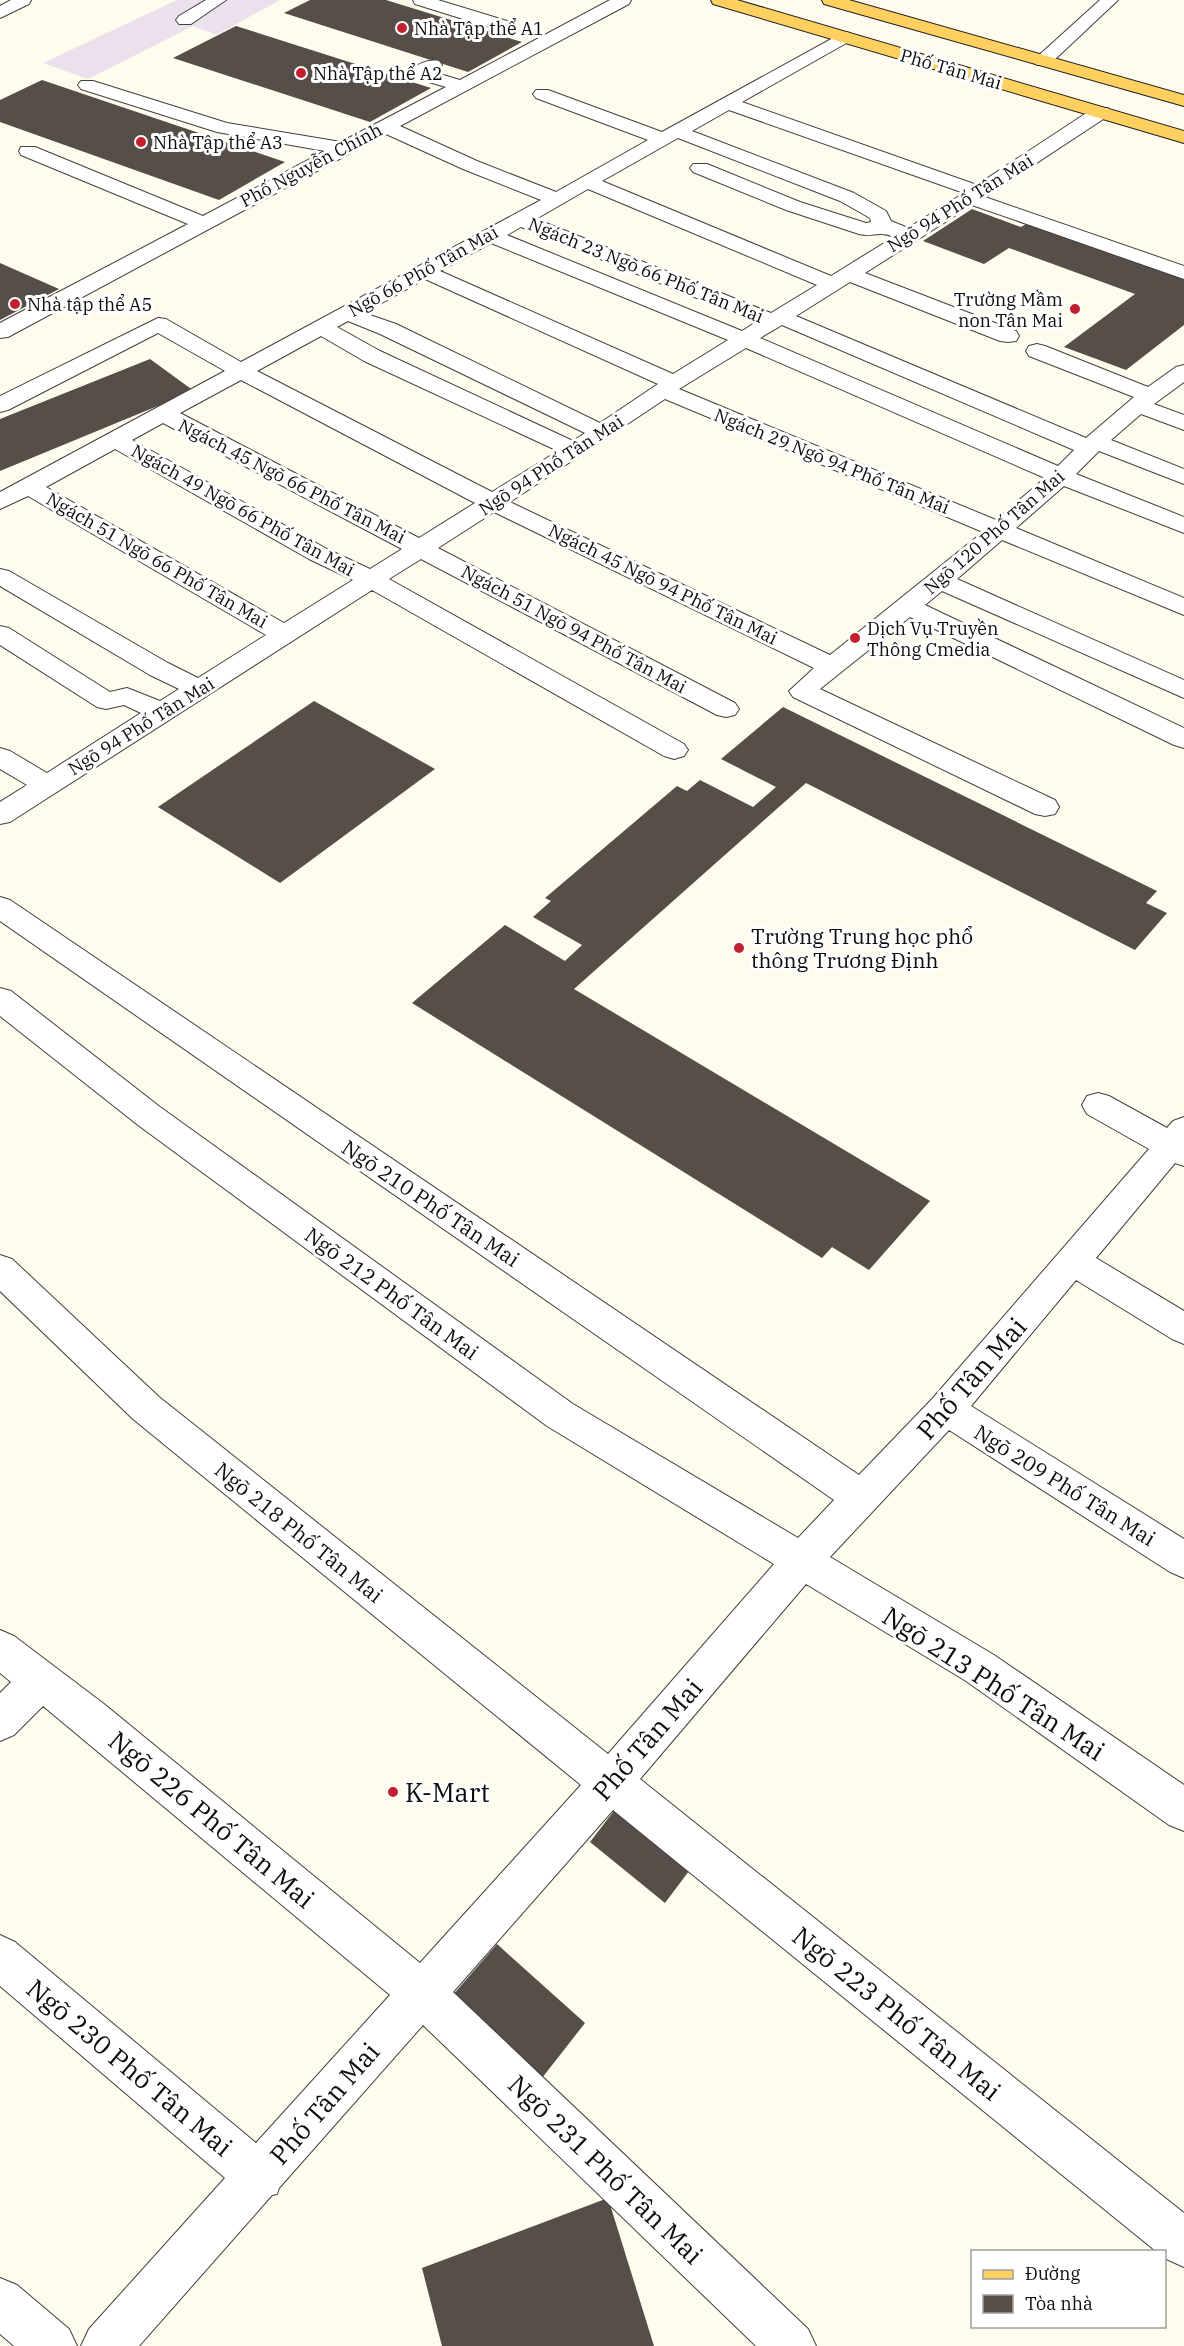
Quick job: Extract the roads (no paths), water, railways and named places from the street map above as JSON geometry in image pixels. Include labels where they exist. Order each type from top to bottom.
[{"type":"main road","name":"Phố Tân Mai","points":[[718,0],[1184,137]]},
{"type":"main road","name":"Phố Tân Mai","points":[[830,0],[1184,101]]},
{"type":"street","points":[[0,13],[23,0]]},
{"type":"street","points":[[185,21],[218,0]]},
{"type":"street","points":[[421,0],[501,26]]},
{"type":"street","name":"Phố Nguyễn Chính","points":[[0,332],[341,148],[623,0]]},
{"type":"street","points":[[1043,61],[1110,0]]},
{"type":"street","name":"Ngõ 66 Phố Tân Mai","points":[[0,502],[587,182],[844,37]]},
{"type":"street","points":[[433,65],[418,73],[461,86]]},
{"type":"street","points":[[87,85],[224,128],[341,148]]},
{"type":"street","points":[[542,94],[670,135],[847,197],[879,215],[882,225]]},
{"type":"street","points":[[727,103],[1184,273]]},
{"type":"street","name":"Ngõ 94 Phố Tân Mai","points":[[0,814],[575,450],[669,387],[974,195],[1101,112]]},
{"type":"street","points":[[385,126],[470,165],[557,198]]},
{"type":"street","points":[[28,151],[204,223]]},
{"type":"street","points":[[700,168],[793,206],[866,230],[882,225],[908,236]]},
{"type":"street","points":[[587,182],[841,279],[1008,336]]},
{"type":"street","name":"Ngách 23 Ngõ 66 Phố Tân Mai","points":[[519,219],[1092,445],[1184,477]]},
{"type":"street","points":[[489,235],[746,340],[1061,476],[1184,526]]},
{"type":"street","name":"Ngách 29 Ngõ 94 Phố Tân Mai","points":[[423,271],[669,387],[909,495],[1001,529],[1184,607]]},
{"type":"street","points":[[346,313],[388,328],[602,432]]},
{"type":"street","name":"Ngách 45 Ngõ 94 Phố Tân Mai","points":[[0,405],[158,324],[239,371],[493,502],[833,667]]},
{"type":"street","points":[[321,327],[372,356],[575,450]]},
{"type":"street","points":[[1037,351],[1144,400],[1184,423]]},
{"type":"street","name":"Ngõ 120 Phố Tân Mai","points":[[1045,807],[802,692],[1001,529],[1144,400],[1184,372]]},
{"type":"street","name":"Ngách 45 Ngõ 66 Phố Tân Mai","points":[[162,413],[421,548]]},
{"type":"street","name":"Ngách 49 Ngõ 66 Phố Tân Mai","points":[[114,439],[318,554],[372,579],[674,750]]},
{"type":"street","name":"Ngách 51 Ngõ 66 Phố Tân Mai","points":[[28,486],[285,634]]},
{"type":"street","name":"Ngách 51 Ngõ 94 Phố Tân Mai","points":[[421,548],[726,710]]},
{"type":"street","points":[[0,576],[159,669],[200,689]]},
{"type":"street","points":[[939,580],[1184,690]]},
{"type":"street","points":[[908,606],[1184,739]]},
{"type":"street","points":[[0,634],[106,701],[127,696],[162,713]]},
{"type":"street","points":[[0,757],[47,785]]},
{"type":"street","name":"Ngõ 210 Phố Tân Mai","points":[[0,907],[862,1498]]},
{"type":"street","name":"Ngõ 212 Phố Tân Mai","points":[[0,999],[149,1116],[560,1415],[801,1562]]},
{"type":"street","points":[[1098,1105],[1180,1142]]},
{"type":"street","name":"Phố Tân Mai","points":[[106,2346],[260,2177],[421,1992],[611,1782],[801,1562],[946,1409],[1073,1261],[1180,1142]]},
{"type":"street","points":[[1073,1261],[1184,1329]]},
{"type":"street","name":"Ngõ 218 Phố Tân Mai","points":[[0,1269],[146,1408],[564,1747],[611,1782]]},
{"type":"street","name":"Ngõ 209 Phố Tân Mai","points":[[946,1409],[1184,1560]]},
{"type":"street","name":"Ngõ 213 Phố Tân Mai","points":[[801,1562],[980,1668],[1184,1810]]},
{"type":"street","name":"Ngõ 226 Phố Tân Mai","points":[[0,1649],[99,1725],[421,1992]]},
{"type":"street","points":[[0,1721],[40,1681]]},
{"type":"street","name":"Ngõ 223 Phố Tân Mai","points":[[611,1782],[1184,2243]]},
{"type":"street","name":"Ngõ 230 Phố Tân Mai","points":[[0,1957],[260,2177]]},
{"type":"street","name":"Ngõ 231 Phố Tân Mai","points":[[421,1992],[790,2346]]},
{"type":"street","points":[[0,2302],[52,2346]]},
{"type":"place","name":"Nhà Tập thể A1","points":[[402,28]]},
{"type":"place","name":"Nhà Tập thể A2","points":[[301,73]]},
{"type":"place","name":"Nhà Tập thể A3","points":[[141,142]]},
{"type":"place","name":"Nhà tập thể A5","points":[[15,304]]},
{"type":"place","name":"Trường Mầm non Tân Mai","points":[[1075,309]]},
{"type":"place","name":"Dịch Vụ Truyền Thông Cmedia","points":[[855,638]]},
{"type":"place","name":"Trường Trung học phổ thông Trương Định","points":[[739,948]]},
{"type":"place","name":"K-Mart","points":[[393,1792]]}]
